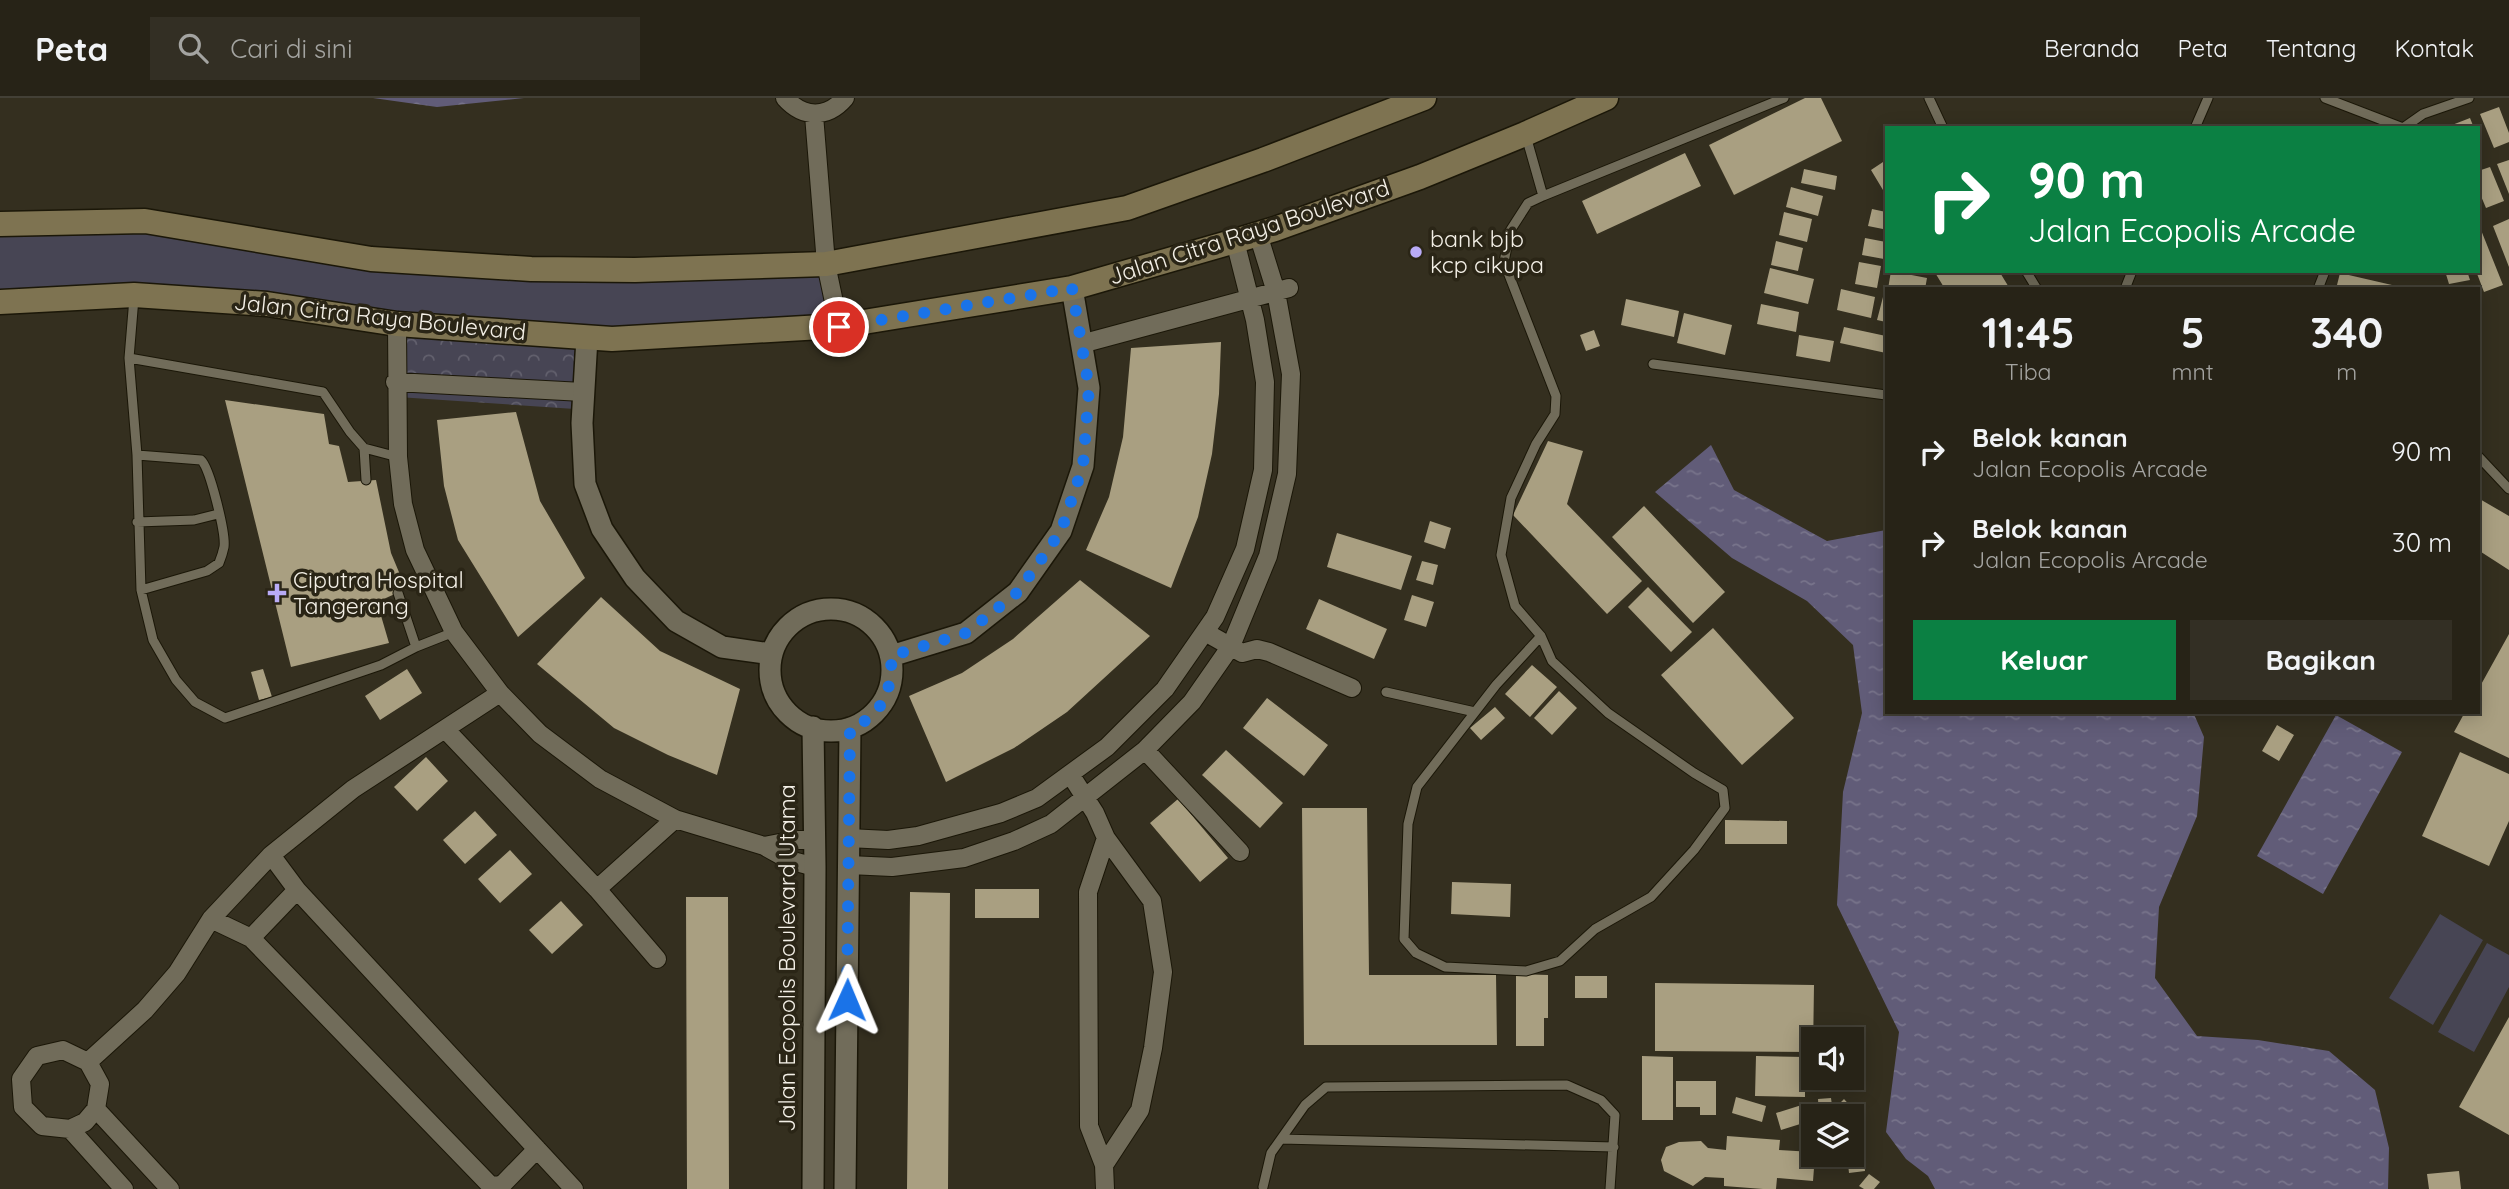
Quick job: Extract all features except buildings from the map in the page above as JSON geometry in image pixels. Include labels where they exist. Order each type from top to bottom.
[{"type":"main road","points":[[0,224],[145,221],[372,259],[531,270],[635,270],[826,264],[1127,208],[1263,160],[1424,98]]},
{"type":"main road","name":"Jalan Citra Raya Boulevard","points":[[0,302],[134,295],[267,304],[397,324],[612,340],[839,327],[1072,288],[1246,238],[1420,177],[1606,98]]},
{"type":"street","points":[[785,98],[793,107],[814,115],[826,113],[845,98]]},
{"type":"street","points":[[814,115],[826,264],[839,327]]},
{"type":"street","points":[[849,865],[892,867],[964,858],[1014,841],[1051,824],[1145,750],[1192,702],[1231,646],[1268,556],[1287,474],[1291,374],[1282,290],[1246,238]]},
{"type":"street","points":[[848,838],[888,840],[952,828],[1001,813],[1037,798],[1107,747],[1165,689],[1215,617],[1245,549],[1263,470],[1265,383],[1250,299],[1246,238]]},
{"type":"street","points":[[891,656],[966,633],[1018,592],[1061,531],[1083,466],[1089,388],[1072,288]]},
{"type":"street","points":[[1081,344],[1282,290]]},
{"type":"street","points":[[397,324],[395,382],[398,457],[403,504],[415,550],[454,632],[500,692],[540,734],[600,779],[675,819],[764,845],[789,860],[815,867]]},
{"type":"street","points":[[587,338],[583,392],[585,484],[602,530],[635,578],[676,621],[722,647],[771,654]]},
{"type":"street","points":[[395,382],[583,392]]},
{"type":"street","points":[[831,608],[852,612],[869,622],[883,637],[891,656],[892,676],[887,696],[876,712],[850,728],[830,731],[801,723],[785,711],[774,694],[770,674],[771,654],[780,636],[793,621],[811,611],[831,608]]},
{"type":"street","points":[[1205,632],[1242,653],[1257,649],[1269,652],[1352,688]]},
{"type":"street","points":[[88,1062],[145,1010],[177,973],[211,919],[271,855],[353,789],[500,692]]},
{"type":"street","name":"Jalan Ecopolis Boulevard Utama","points":[[813,727],[813,1189]]},
{"type":"street","points":[[845,1189],[850,728]]},
{"type":"street","points":[[445,729],[597,890],[657,959]]},
{"type":"street","points":[[1145,750],[1240,852]]},
{"type":"street","points":[[1070,774],[1106,838],[1152,901],[1163,972],[1153,1048],[1140,1110],[1104,1165]]},
{"type":"street","points":[[597,890],[675,819]]},
{"type":"street","points":[[1105,1189],[1104,1165],[1089,1126],[1088,892],[1106,838]]},
{"type":"street","points":[[764,845],[814,840]]},
{"type":"street","points":[[271,855],[297,890],[574,1189]]},
{"type":"street","points":[[251,938],[297,890]]},
{"type":"street","points":[[211,919],[251,938],[489,1185],[501,1186],[537,1149]]},
{"type":"street","points":[[63,1050],[88,1062],[100,1084],[96,1109],[85,1122],[70,1129],[42,1126],[23,1107],[21,1079],[37,1056],[63,1050]]},
{"type":"street","points":[[96,1109],[170,1189]]},
{"type":"street","points":[[70,1129],[124,1189]]},
{"type":"lane","points":[[1541,636],[1496,685],[1416,787],[1408,824],[1404,939],[1416,953],[1445,967],[1526,971],[1560,961],[1595,929],[1651,897],[1694,850],[1725,808],[1723,790],[1693,773],[1608,713],[1552,662],[1541,636],[1515,606],[1501,555],[1511,498],[1536,444],[1555,414],[1556,396],[1504,262],[1510,231],[1528,203],[1784,98]]},
{"type":"lane","points":[[1923,98],[1931,103],[1942,126]]},
{"type":"lane","points":[[2196,126],[2208,98]]},
{"type":"lane","points":[[2325,98],[2398,126]]},
{"type":"lane","points":[[2406,126],[2423,114],[2469,98]]},
{"type":"lane","points":[[1525,134],[1543,196]]},
{"type":"lane","points":[[134,295],[129,358],[137,454],[141,590],[153,640],[176,680],[195,702],[225,718],[381,665],[454,632]]},
{"type":"lane","points":[[129,358],[323,392],[364,449],[366,480]]},
{"type":"lane","points":[[1653,364],[1885,395]]},
{"type":"lane","points":[[364,449],[398,457]]},
{"type":"lane","points":[[137,454],[201,460],[205,463],[213,482],[225,545],[219,563],[207,571],[141,590]]},
{"type":"lane","points":[[2480,458],[2509,489]]},
{"type":"lane","points":[[137,522],[194,520],[218,514]]},
{"type":"lane","points":[[398,593],[416,647]]},
{"type":"lane","points":[[1386,692],[1475,712]]},
{"type":"lane","points":[[1263,1186],[1271,1153],[1305,1105],[1326,1087],[1567,1085],[1601,1100],[1615,1115],[1610,1189]]},
{"type":"lane","points":[[1281,1139],[1614,1147]]},
{"type":"green space","points":[[145,221],[531,269],[825,264],[840,328],[612,338],[0,293],[0,230]]},
{"type":"green space","points":[[399,327],[584,339],[575,409],[398,397]]},
{"type":"green space","points":[[2440,914],[2483,940],[2433,1025],[2389,998]]},
{"type":"green space","points":[[2487,943],[2509,955],[2509,987],[2474,1052],[2438,1032]]},
{"type":"water","points":[[373,98],[524,98],[437,107]]},
{"type":"water","points":[[1711,445],[1734,490],[1827,541],[1885,530],[1885,714],[2194,714],[2204,737],[2197,816],[2159,907],[2155,978],[2197,1036],[2258,1040],[2329,1051],[2375,1090],[2389,1148],[2388,1189],[1935,1189],[1928,1176],[1906,1159],[1886,1132],[1899,1032],[1837,905],[1843,792],[1862,713],[1853,645],[1807,601],[1732,558],[1655,492]]},
{"type":"water","points":[[2336,715],[2402,752],[2323,894],[2257,856]]},
{"type":"place","name":"bank bjb kcp cikupa","points":[[1416,252]]},
{"type":"place","name":"Ciputra Hospital Tangerang","points":[[277,593]]},
{"type":"route","points":[[839,327],[1072,288],[1089,388],[1083,466],[1061,531],[1018,592],[966,633],[891,656],[892,676],[887,696],[876,712],[850,728],[847,1000]]}]
